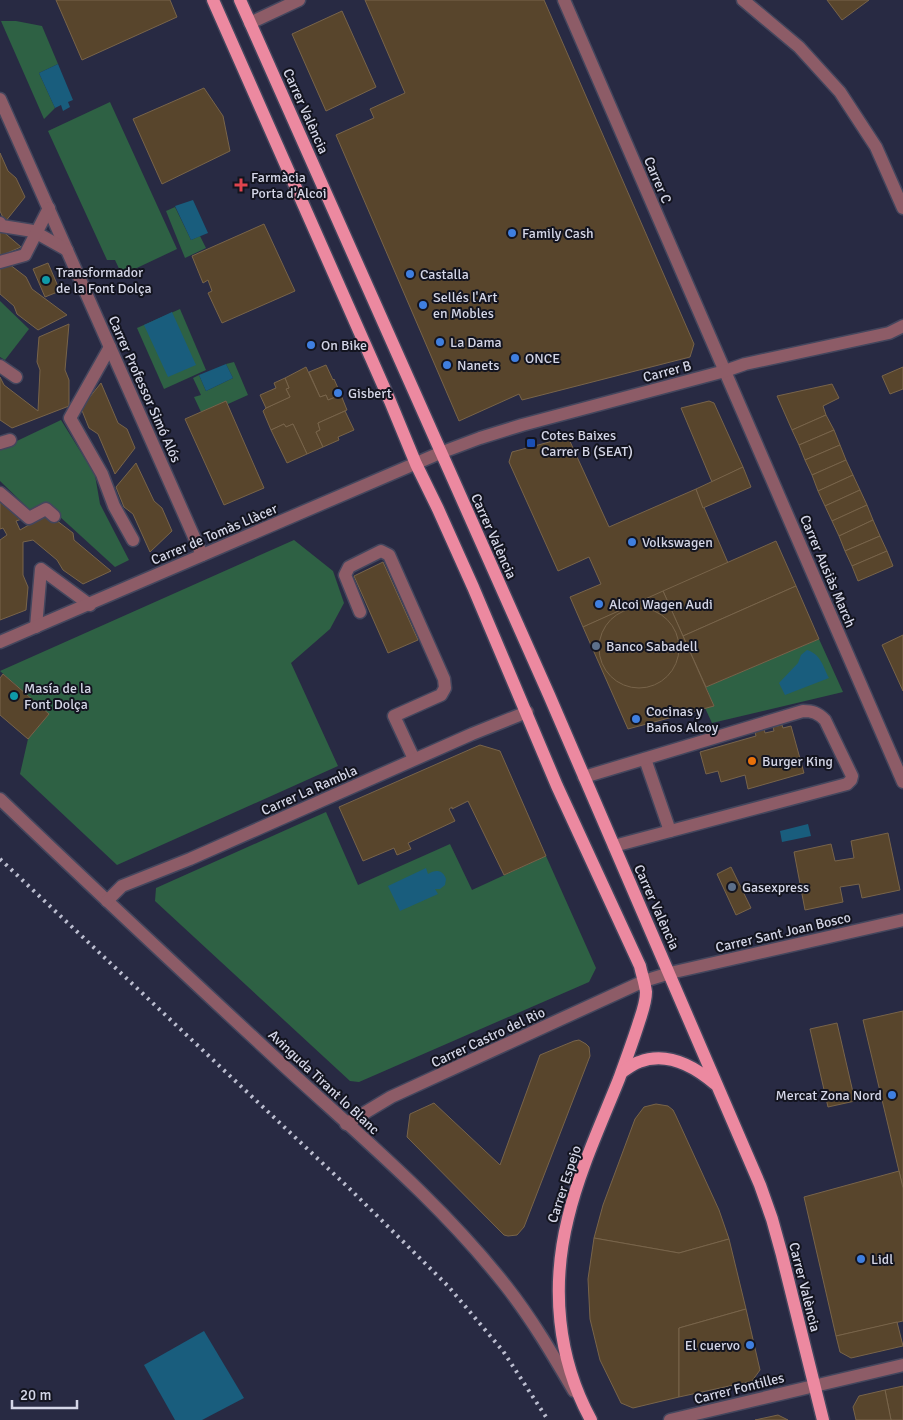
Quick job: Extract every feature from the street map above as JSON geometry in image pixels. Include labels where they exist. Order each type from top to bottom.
[{"type":"main road","points":[[213,0],[416,464],[438,509],[557,786],[640,966],[644,981]]},
{"type":"main road","name":"Carrer València","points":[[240,0],[584,777],[751,1163],[769,1210],[791,1289],[823,1420]]},
{"type":"main road","name":"Carrer Espejo","points":[[581,1402],[571,1375],[562,1337],[559,1311],[562,1241],[579,1182],[633,1043],[643,1011],[646,993],[644,981]]},
{"type":"main road","name":"Carrer València","points":[[622,1072],[638,1062],[652,1059],[678,1061],[688,1064],[701,1072],[717,1086]]},
{"type":"main road","name":"Avinguda Tirant lo Blanc","points":[[581,1402],[591,1420]]},
{"type":"street","points":[[250,23],[299,0]]},
{"type":"street","name":"Carrer C","points":[[564,0],[725,371]]},
{"type":"street","points":[[743,0],[799,47],[840,92],[876,147],[903,208]]},
{"type":"street","name":"Carrer Professor Simó Alós","points":[[0,99],[202,554]]},
{"type":"street","points":[[0,262],[25,256],[49,208]]},
{"type":"street","points":[[0,223],[2,226],[33,231],[67,250]]},
{"type":"street","name":"Carrer B","points":[[440,453],[522,425],[745,364],[889,333],[903,326]]},
{"type":"street","points":[[110,346],[70,418],[102,474],[114,506],[133,540]]},
{"type":"street","points":[[0,366],[16,377]]},
{"type":"street","name":"Carrer Ausiàs March","points":[[725,371],[903,782]]},
{"type":"street","name":"Carrer de Tomàs Llàcer","points":[[0,642],[90,605],[202,554],[440,453]]},
{"type":"street","points":[[0,493],[25,521],[46,509],[54,516]]},
{"type":"street","points":[[360,612],[345,575],[349,566],[381,550],[389,555],[444,679],[445,688],[441,694],[394,716],[414,760]]},
{"type":"street","points":[[36,627],[42,568],[90,605]]},
{"type":"street","points":[[584,777],[803,711],[820,714],[825,720],[852,776],[847,784],[614,846]]},
{"type":"street","name":"Carrer La Rambla","points":[[108,901],[122,886],[190,859],[526,712]]},
{"type":"street","points":[[645,759],[670,831]]},
{"type":"street","name":"Avinguda Tirant lo Blanc","points":[[0,799],[434,1206],[473,1247],[506,1286],[526,1314],[581,1402]]},
{"type":"street","name":"Carrer Sant Joan Bosco","points":[[670,973],[903,920]]},
{"type":"street","points":[[644,981],[670,973]]},
{"type":"street","name":"Carrer Castro del Rio","points":[[346,1124],[391,1097],[644,981]]},
{"type":"street","name":"Carrer Fontilles","points":[[670,1420],[903,1365]]},
{"type":"green space","points":[[1,21],[16,21],[42,26],[58,64],[39,73],[55,108],[44,119]]},
{"type":"green space","points":[[110,102],[177,249],[122,275],[115,260],[107,260],[48,131]]},
{"type":"green space","points":[[175,207],[191,240],[200,236],[206,248],[185,258],[166,211]]},
{"type":"green space","points":[[0,301],[29,329],[5,360],[0,357]]},
{"type":"green space","points":[[180,309],[206,370],[164,389],[137,328]]},
{"type":"green space","points":[[234,362],[248,395],[228,404],[226,401],[201,412],[194,397],[201,395],[193,378],[199,375],[206,391],[233,378],[226,364]]},
{"type":"green space","points":[[61,420],[95,475],[100,504],[129,560],[115,567],[47,505],[30,510],[0,481],[0,449]]},
{"type":"green space","points":[[294,540],[333,571],[344,603],[330,629],[291,663],[338,766],[117,865],[20,774],[28,739],[49,714],[0,671]]},
{"type":"green space","points":[[819,639],[843,692],[712,723],[705,708],[714,706],[706,687]]},
{"type":"green space","points":[[326,812],[358,885],[450,844],[472,890],[546,856],[596,968],[589,982],[359,1082],[350,1081],[155,901],[156,888]]},
{"type":"water","points":[[58,64],[73,100],[68,102],[70,107],[63,111],[61,105],[55,108],[39,73]]},
{"type":"water","points":[[193,200],[208,233],[191,240],[175,206]]},
{"type":"water","points":[[172,312],[196,365],[168,377],[144,325]]},
{"type":"water","points":[[226,364],[233,378],[206,391],[199,375]]},
{"type":"water","points":[[807,650],[819,658],[829,678],[785,695],[779,683],[798,663],[801,655]]},
{"type":"water","points":[[808,824],[811,836],[782,842],[780,831]]},
{"type":"water","points":[[426,868],[428,874],[434,871],[441,872],[446,879],[445,885],[440,889],[435,889],[438,894],[400,911],[388,886]]},
{"type":"water","points":[[204,1331],[244,1398],[202,1420],[175,1420],[144,1365]]},
{"type":"building","points":[[56,0],[170,0],[177,17],[82,60]]},
{"type":"building","name":"Family Cash","points":[[365,0],[544,0],[694,344],[690,357],[522,400],[519,394],[459,421],[336,135],[374,118],[370,109],[405,93]]},
{"type":"building","points":[[827,0],[869,0],[842,20]]},
{"type":"building","points":[[342,11],[376,87],[326,111],[292,34]]},
{"type":"building","points":[[204,88],[223,116],[230,151],[162,184],[133,119]]},
{"type":"building","points":[[0,153],[8,171],[16,178],[25,197],[5,222],[0,211]]},
{"type":"building","points":[[264,224],[295,291],[222,323],[208,293],[212,291],[208,280],[203,283],[192,256]]},
{"type":"building","points":[[0,229],[21,247],[0,256]]},
{"type":"building","points":[[5,261],[26,277],[32,289],[67,315],[38,330],[17,314],[14,306],[0,294],[0,263]]},
{"type":"building","name":"Transformador de la Font Dolça","points":[[48,263],[60,291],[45,297],[33,269]]},
{"type":"building","points":[[69,324],[65,370],[69,380],[69,406],[12,428],[0,420],[0,377],[4,385],[38,411],[40,370],[37,362],[39,337]]},
{"type":"building","points":[[326,365],[341,395],[328,400],[326,395],[320,397],[309,372]]},
{"type":"building","points":[[306,367],[320,397],[326,395],[328,400],[341,395],[347,410],[318,423],[320,430],[316,432],[323,447],[307,454],[293,424],[286,427],[284,424],[271,430],[263,411],[290,397],[286,389],[289,388],[285,378]]},
{"type":"building","points":[[903,367],[903,389],[890,394],[882,376]]},
{"type":"building","points":[[285,378],[289,388],[286,389],[290,397],[266,408],[260,395],[276,388],[274,383]]},
{"type":"building","points":[[101,383],[118,423],[127,429],[135,448],[115,474],[98,434],[89,428],[81,408]]},
{"type":"building","points":[[832,384],[839,398],[823,406],[826,415],[792,430],[777,396]]},
{"type":"building","points":[[226,401],[264,488],[224,505],[185,419]]},
{"type":"building","points":[[709,401],[714,403],[743,467],[712,482],[681,408]]},
{"type":"building","points":[[345,411],[354,430],[338,437],[339,440],[323,447],[316,432],[320,430],[318,423]]},
{"type":"building","points":[[826,415],[834,430],[799,445],[792,430]]},
{"type":"building","points":[[284,424],[286,427],[293,424],[307,454],[287,463],[271,430]]},
{"type":"building","points":[[834,430],[840,445],[805,460],[799,445]]},
{"type":"building","name":"Volkswagen","points":[[568,437],[609,527],[696,489],[728,563],[583,627],[570,597],[601,584],[589,557],[558,571],[509,462],[512,452]]},
{"type":"building","points":[[840,445],[846,460],[812,475],[805,460]]},
{"type":"building","points":[[846,460],[853,475],[818,491],[812,475]]},
{"type":"building","points":[[136,463],[154,501],[162,508],[172,531],[150,552],[133,514],[124,507],[116,487]]},
{"type":"building","points":[[743,467],[751,487],[703,508],[696,489]]},
{"type":"building","points":[[853,475],[860,490],[825,506],[818,491]]},
{"type":"building","points":[[860,490],[867,505],[832,521],[825,506]]},
{"type":"building","points":[[0,502],[22,519],[16,521],[20,530],[48,514],[73,533],[74,540],[111,571],[83,584],[63,570],[57,560],[33,540],[23,542],[23,575],[28,587],[26,610],[0,620],[0,540],[7,535],[3,528],[0,529]]},
{"type":"building","points":[[867,505],[873,520],[839,536],[832,521]]},
{"type":"building","points":[[873,520],[880,536],[845,551],[839,536]]},
{"type":"building","points":[[880,536],[887,551],[852,566],[845,551]]},
{"type":"building","points":[[776,541],[796,586],[683,636],[663,591]]},
{"type":"building","points":[[887,551],[893,566],[858,581],[852,566]]},
{"type":"building","points":[[383,562],[418,640],[388,653],[354,576]]},
{"type":"building","points":[[796,586],[819,639],[706,687],[683,636]]},
{"type":"building","points":[[663,591],[714,706],[628,729],[583,627]]},
{"type":"building","points":[[639,608],[654,611],[667,620],[676,633],[679,648],[676,663],[667,676],[654,685],[639,688],[624,685],[611,676],[602,663],[599,648],[602,633],[611,620],[624,611]]},
{"type":"building","points":[[903,635],[903,691],[882,645]]},
{"type":"building","name":"Masía de la Font Dolça","points":[[3,674],[49,714],[28,739],[0,715],[0,678]]},
{"type":"building","name":"Burger King","points":[[782,725],[783,728],[791,726],[804,773],[748,789],[745,775],[721,782],[718,771],[706,774],[700,752],[756,736],[755,732],[764,729],[765,733],[774,731],[773,727]]},
{"type":"building","points":[[480,745],[500,751],[546,856],[504,875],[468,801],[449,809],[455,821],[408,843],[411,849],[397,855],[394,848],[363,861],[339,807]]},
{"type":"building","points":[[888,833],[900,890],[862,898],[859,884],[840,887],[843,902],[805,910],[794,852],[831,844],[835,861],[854,858],[851,841]]},
{"type":"building","points":[[731,867],[751,908],[736,915],[717,874]]},
{"type":"building","name":"Mercat Zona Nord","points":[[903,1011],[903,1188],[863,1020]]},
{"type":"building","points":[[837,1023],[855,1101],[828,1107],[810,1029]]},
{"type":"building","points":[[579,1040],[589,1047],[590,1056],[524,1227],[517,1235],[504,1235],[407,1137],[410,1114],[434,1103],[500,1165],[540,1055]]},
{"type":"building","points":[[656,1104],[668,1106],[673,1110],[719,1210],[729,1239],[679,1253],[594,1238],[603,1205],[635,1119],[644,1107]]},
{"type":"building","name":"Lidl","points":[[899,1171],[903,1188],[903,1321],[836,1336],[804,1197]]},
{"type":"building","points":[[594,1238],[679,1253],[729,1239],[746,1309],[679,1328],[679,1397],[633,1408],[621,1403],[600,1360],[590,1319],[588,1279]]},
{"type":"building","points":[[746,1309],[760,1370],[752,1381],[679,1397],[679,1328]]},
{"type":"building","points":[[897,1322],[903,1346],[851,1358],[840,1352],[836,1336]]},
{"type":"building","points":[[903,1386],[903,1420],[891,1420],[885,1390]]},
{"type":"building","points":[[885,1390],[891,1420],[856,1420],[853,1407],[859,1396]]},
{"type":"building","points":[[778,1415],[788,1420],[755,1420]]},
{"type":"railway","points":[[0,859],[352,1191],[448,1286],[503,1351],[548,1420]]},
{"type":"place","name":"Farmàcia Porta d'Alcoi","points":[[241,185]]},
{"type":"place","name":"Family Cash","points":[[512,233]]},
{"type":"place","name":"Castalla","points":[[410,274]]},
{"type":"place","name":"Transformador de la Font Dolça","points":[[46,280]]},
{"type":"place","name":"Sellés l'Art en Mobles","points":[[423,305]]},
{"type":"place","name":"La Dama","points":[[440,342]]},
{"type":"place","name":"On Bike","points":[[311,345]]},
{"type":"place","name":"ONCE","points":[[515,358]]},
{"type":"place","name":"Nanets","points":[[447,365]]},
{"type":"place","name":"Gisbert","points":[[338,393]]},
{"type":"place","name":"Cotes Baixes Carrer B (SEAT)","points":[[531,443]]},
{"type":"place","name":"Volkswagen","points":[[632,542]]},
{"type":"place","name":"Alcoi Wagen Audi","points":[[599,604]]},
{"type":"place","name":"Banco Sabadell","points":[[596,646]]},
{"type":"place","name":"Masía de la Font Dolça","points":[[14,696]]},
{"type":"place","name":"Cocinas y Baños Alcoy","points":[[636,719]]},
{"type":"place","name":"Burger King","points":[[752,761]]},
{"type":"place","name":"Gasexpress","points":[[732,887]]},
{"type":"place","name":"Mercat Zona Nord","points":[[892,1095]]},
{"type":"place","name":"Lidl","points":[[861,1259]]},
{"type":"place","name":"El cuervo","points":[[750,1345]]}]
